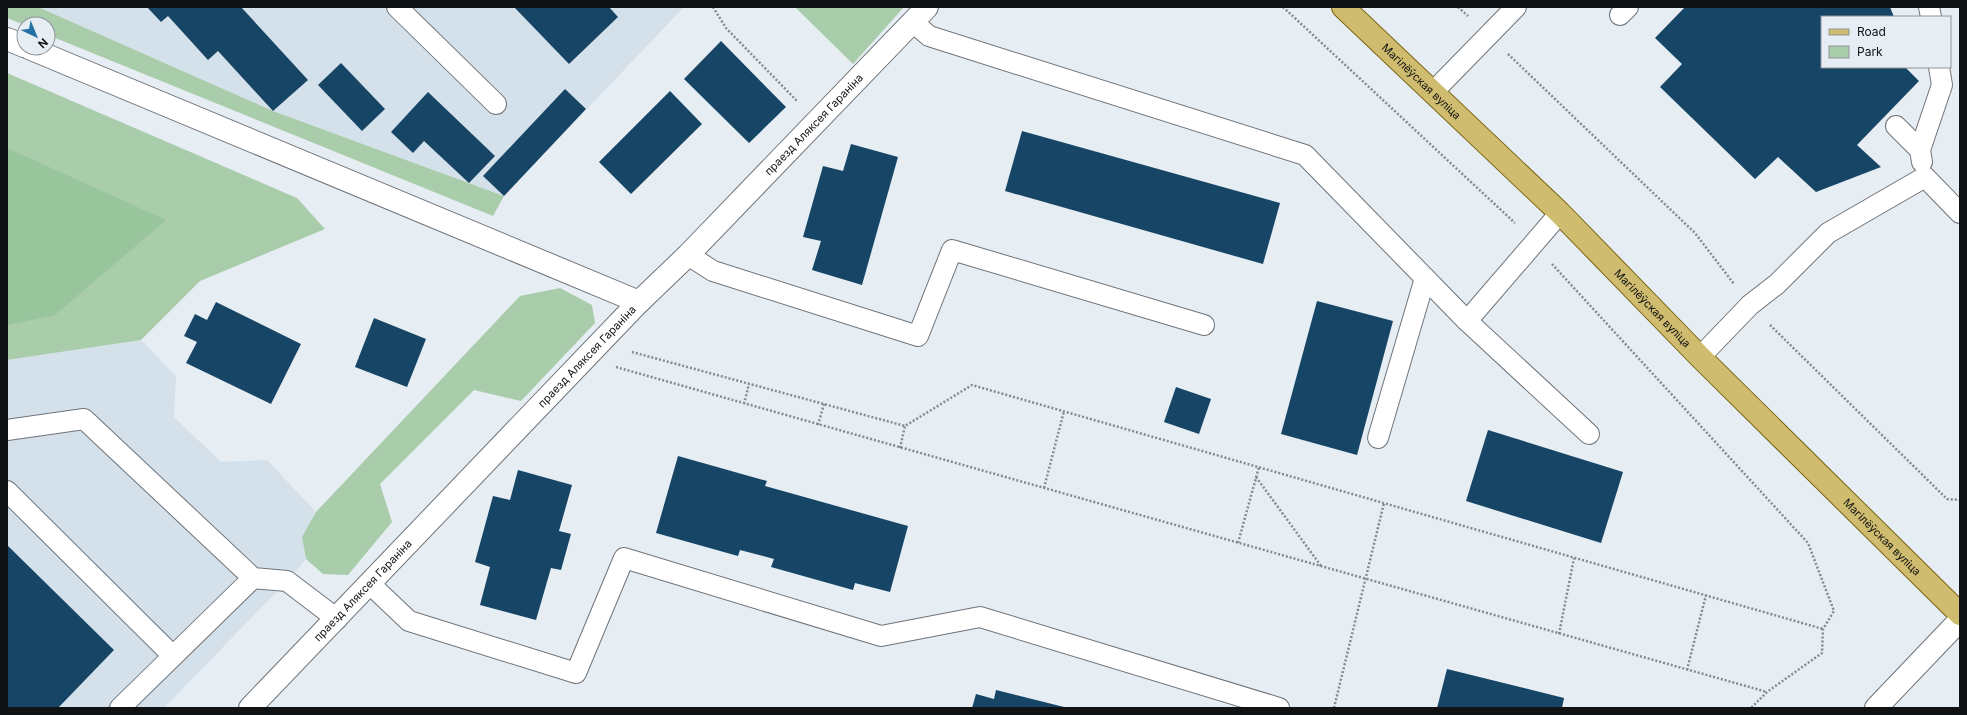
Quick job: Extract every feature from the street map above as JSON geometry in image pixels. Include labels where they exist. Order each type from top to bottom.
[{"type":"main road","name":"Магілёўская вуліца","points":[[1342,7],[1560,213],[1700,357],[1960,614]]},
{"type":"street","name":"праезд Аляксея Гараніна","points":[[250,708],[337,620],[639,302],[688,255],[920,15]]},
{"type":"street","points":[[48,56],[639,302]]},
{"type":"street","points":[[1876,708],[1960,620]]},
{"type":"lane","points":[[397,7],[496,104]]},
{"type":"lane","points":[[1433,92],[1489,37],[1516,7]]},
{"type":"lane","points":[[920,15],[929,36],[1305,155],[1467,321],[1589,434]]},
{"type":"lane","points":[[1939,68],[1942,85],[1920,150],[1925,178],[1960,213]]},
{"type":"lane","points":[[1896,126],[1920,150]]},
{"type":"lane","points":[[1700,357],[1750,305],[1777,284],[1828,233],[1925,178]]},
{"type":"lane","points":[[1467,321],[1560,213]]},
{"type":"lane","points":[[688,255],[713,271],[918,336],[952,250],[1204,325]]},
{"type":"lane","points":[[1378,438],[1426,278]]},
{"type":"lane","points":[[7,430],[84,419],[253,578],[287,581],[337,620]]},
{"type":"lane","points":[[7,491],[173,656]]},
{"type":"lane","points":[[370,584],[409,621],[576,673],[624,558],[881,636],[980,618],[1279,708]]},
{"type":"lane","points":[[120,708],[253,578]]},
{"type":"path","points":[[713,7],[726,28],[817,122]]},
{"type":"path","points":[[1282,7],[1511,219],[1808,543],[1834,611],[1823,629],[1822,653],[1767,692],[1752,708]]},
{"type":"path","points":[[1458,7],[1696,233],[1750,305],[1947,499],[1960,500]]},
{"type":"path","points":[[629,351],[905,426]]},
{"type":"path","points":[[614,367],[1767,692]]},
{"type":"path","points":[[744,404],[749,384]]},
{"type":"path","points":[[900,448],[905,426],[972,385],[1823,629]]},
{"type":"path","points":[[818,425],[824,404]]},
{"type":"path","points":[[1044,488],[1064,411]]},
{"type":"path","points":[[1238,543],[1259,467]]},
{"type":"path","points":[[1256,477],[1321,566]]},
{"type":"path","points":[[1334,708],[1364,578],[1384,503]]},
{"type":"path","points":[[1559,634],[1574,558]]},
{"type":"path","points":[[1687,670],[1706,595]]},
{"type":"shaded area","points":[[38,7],[684,7],[504,196],[273,111]]},
{"type":"shaded area","points":[[141,340],[176,376],[174,417],[221,462],[267,460],[316,512],[302,537],[306,559],[287,581],[164,708],[7,708],[7,360]]},
{"type":"green space","points":[[7,7],[38,7],[273,111],[504,196],[493,216],[56,38],[56,16],[16,16],[16,22],[7,18]]},
{"type":"green space","points":[[795,7],[904,7],[853,64]]},
{"type":"green space","points":[[7,73],[297,198],[325,229],[200,281],[141,340],[7,360]]},
{"type":"green space","points":[[7,148],[166,220],[55,315],[7,325]]},
{"type":"green space","points":[[560,288],[592,305],[595,323],[521,401],[474,390],[380,484],[392,522],[348,575],[323,574],[306,559],[302,537],[316,512],[520,296]]},
{"type":"building","points":[[147,7],[241,7],[308,80],[273,111],[218,51],[208,60],[168,16],[161,22]]},
{"type":"building","points":[[514,7],[609,7],[618,17],[569,64]]},
{"type":"building","points":[[1685,7],[1890,7],[1894,16],[1821,16],[1821,68],[1906,68],[1919,81],[1857,145],[1881,167],[1816,192],[1778,157],[1755,179],[1660,87],[1682,64],[1655,38]]},
{"type":"building","points":[[721,41],[786,107],[749,143],[684,79]]},
{"type":"building","points":[[341,63],[385,109],[362,131],[318,85]]},
{"type":"building","points":[[565,89],[586,109],[504,196],[483,176]]},
{"type":"building","points":[[670,91],[702,124],[631,194],[599,162]]},
{"type":"building","points":[[428,92],[495,156],[469,183],[424,141],[413,153],[391,132]]},
{"type":"building","points":[[1022,131],[1280,203],[1263,264],[1005,191]]},
{"type":"building","points":[[851,144],[898,157],[862,285],[812,270],[821,241],[803,237],[823,166],[843,171]]},
{"type":"building","points":[[1317,301],[1393,321],[1357,455],[1281,434]]},
{"type":"building","points":[[216,302],[301,344],[271,404],[186,363],[197,342],[184,336],[195,314],[207,320]]},
{"type":"building","points":[[374,318],[426,339],[407,387],[355,367]]},
{"type":"building","points":[[1176,387],[1211,399],[1199,434],[1164,422]]},
{"type":"building","points":[[1488,430],[1623,472],[1601,543],[1466,501]]},
{"type":"building","points":[[678,456],[767,481],[765,486],[908,526],[890,592],[855,583],[853,590],[771,567],[774,559],[740,550],[738,556],[656,533]]},
{"type":"building","points":[[518,470],[572,485],[559,531],[571,534],[561,570],[551,568],[536,620],[480,605],[490,567],[475,562],[493,496],[510,500]]},
{"type":"building","points":[[7,545],[114,650],[58,708],[7,708]]},
{"type":"building","points":[[1447,669],[1564,698],[1562,708],[1437,708]]},
{"type":"building","points":[[996,690],[1064,708],[972,708],[976,694],[994,699]]}]
